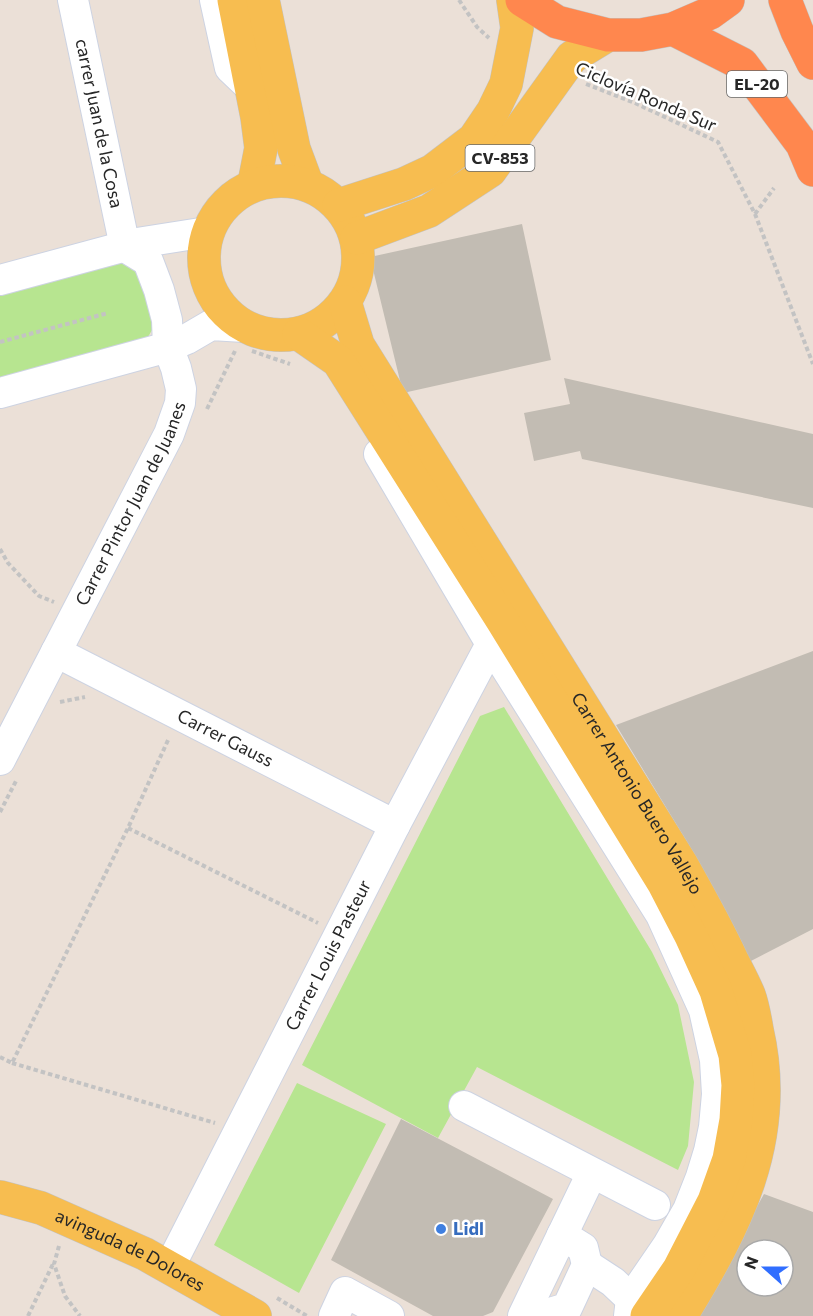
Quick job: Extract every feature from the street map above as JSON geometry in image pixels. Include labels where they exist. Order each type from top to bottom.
[{"type":"highway","points":[[522,0],[557,22],[608,35],[641,35],[673,29],[710,13],[728,0]]},
{"type":"highway","name":"EL-20","points":[[785,0],[813,63]]},
{"type":"highway","name":"EL-20","points":[[673,29],[742,64],[802,144],[813,170]]},
{"type":"main road","points":[[234,0],[261,148],[254,184]]},
{"type":"main road","points":[[263,0],[294,149],[308,184]]},
{"type":"main road","points":[[339,205],[404,184],[432,171],[474,139],[493,111],[506,84],[517,28],[513,0]]},
{"type":"main road","name":"CV-853","points":[[357,238],[429,211],[490,171],[572,57],[608,35]]},
{"type":"main road","points":[[281,179],[308,184],[339,205],[357,238],[358,271],[345,302],[325,322],[299,334],[271,336],[244,327],[223,310],[208,287],[202,260],[207,232],[218,212],[234,195],[254,184],[281,179]]},
{"type":"main road","name":"Carrer Antonio Buero Vallejo","points":[[345,302],[358,345],[682,865],[716,926],[749,996],[762,1048],[764,1119],[752,1174],[736,1217],[705,1277],[681,1316]]},
{"type":"main road","name":"Carrer Antonio Buero Vallejo","points":[[299,334],[338,361],[360,395],[496,610],[663,882],[716,991],[735,1054],[738,1085],[736,1120],[729,1159],[714,1201],[684,1259],[636,1310]]},
{"type":"main road","name":"avinguda de Dolores","points":[[0,1197],[42,1208],[144,1254],[255,1316]]},
{"type":"street","name":"carrer Juan de la Cosa","points":[[73,0],[124,247]]},
{"type":"street","points":[[215,0],[230,68],[251,88]]},
{"type":"street","points":[[0,280],[137,243],[207,232]]},
{"type":"street","name":"Carrer Pintor Juan de Juanes","points":[[0,760],[168,434],[180,403],[181,389],[168,347],[166,320],[159,290],[148,261],[124,247]]},
{"type":"street","points":[[0,393],[168,347],[211,325],[244,327]]},
{"type":"street","points":[[360,395],[365,430],[491,644],[661,915],[704,1010],[715,1060],[717,1094],[709,1151],[687,1210],[636,1310],[614,1282],[587,1265]]},
{"type":"street","name":"Carrer Louis Pasteur","points":[[169,1268],[395,825],[491,644]]},
{"type":"street","name":"Carrer Gauss","points":[[56,652],[395,825]]},
{"type":"street","points":[[464,1106],[656,1205]]},
{"type":"street","points":[[523,1316],[592,1173]]},
{"type":"street","points":[[540,1316],[567,1308],[587,1265],[583,1248],[562,1235]]},
{"type":"street","points":[[339,1304],[389,1316]]},
{"type":"path","points":[[459,0],[477,27],[511,58]]},
{"type":"path","name":"Ciclovía Ronda Sur","points":[[560,74],[635,103],[718,142],[755,214],[813,364]]},
{"type":"path","points":[[755,214],[774,188]]},
{"type":"path","points":[[0,342],[108,313]]},
{"type":"path","points":[[0,549],[8,563],[39,596],[77,611]]},
{"type":"path","points":[[128,828],[318,923]]},
{"type":"path","points":[[12,1063],[215,1124]]},
{"type":"path","points":[[28,1316],[54,1264],[66,1219]]},
{"type":"path","points":[[54,1264],[66,1296],[80,1316]]},
{"type":"green space","points":[[118,260],[135,267],[156,323],[144,344],[0,384],[0,295]]},
{"type":"green space","points":[[504,707],[652,952],[678,1005],[694,1082],[688,1146],[678,1170],[477,1067],[438,1138],[302,1065],[480,716]]},
{"type":"green space","points":[[297,1083],[386,1124],[299,1293],[214,1245]]},
{"type":"building","points":[[522,224],[551,360],[403,393],[370,257]]},
{"type":"building","points":[[564,378],[813,434],[813,508],[582,459],[580,451],[534,461],[524,413],[570,404]]},
{"type":"building","points":[[813,651],[813,929],[749,962],[689,845],[616,725]]},
{"type":"building","name":"Lidl","points":[[401,1119],[553,1199],[493,1312],[483,1316],[433,1316],[331,1260]]},
{"type":"building","points":[[764,1194],[813,1212],[813,1316],[696,1316],[735,1246],[735,1298],[795,1298],[795,1238],[739,1238]]},
{"type":"place","name":"Lidl","points":[[441,1229]]}]
